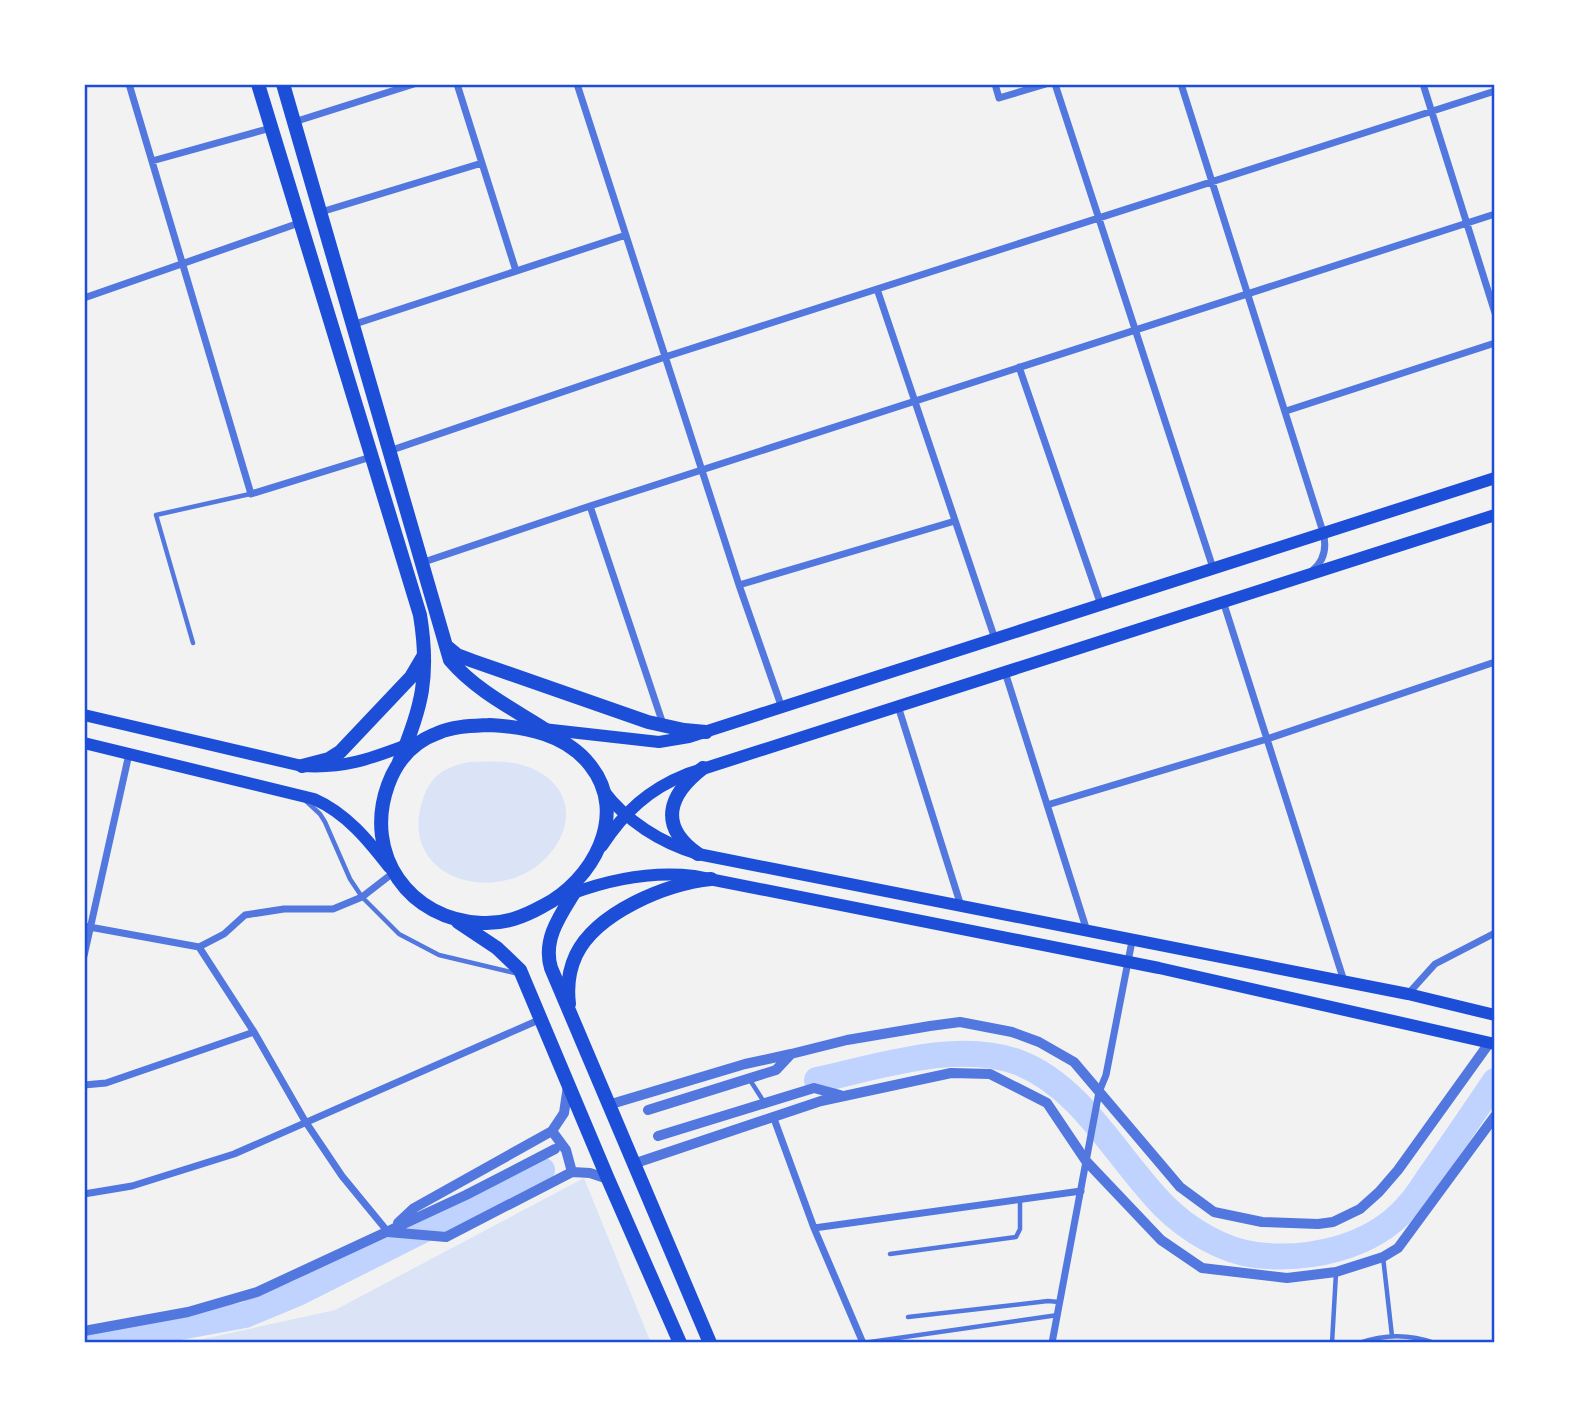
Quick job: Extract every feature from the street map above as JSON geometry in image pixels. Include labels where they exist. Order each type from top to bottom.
[{"type":"main road","points":[[258,84],[420,615],[425,654],[423,695],[406,745],[384,796],[381,813],[383,844],[393,873]]},
{"type":"main road","points":[[283,84],[450,660],[471,683],[547,729],[576,751],[590,765],[603,790],[625,814],[668,844],[698,854],[1344,982],[1495,1015]]},
{"type":"main road","points":[[84,715],[302,766],[321,767],[352,765],[438,732],[473,726],[525,727],[659,742],[675,740],[1495,478]]},
{"type":"main road","points":[[710,1343],[570,1016],[551,968],[548,950],[555,926],[595,858],[625,814],[660,786],[703,768],[1495,515]]},
{"type":"main road","points":[[445,645],[457,655],[473,661],[664,727],[706,732]]},
{"type":"main road","points":[[302,766],[329,759],[340,752],[411,677],[425,654]]},
{"type":"main road","points":[[525,727],[559,740],[576,751]]},
{"type":"main road","points":[[399,762],[415,746],[438,732]]},
{"type":"main road","points":[[84,743],[294,793],[339,811],[412,895],[478,934],[520,970],[680,1343]]},
{"type":"main road","points":[[698,854],[680,839],[672,821],[672,810],[680,790],[703,768]]},
{"type":"main road","points":[[548,904],[574,884],[595,858],[605,828],[603,790]]},
{"type":"main road","points":[[444,915],[481,923],[501,922],[520,918],[574,893],[642,875],[676,874],[1128,962],[1493,1043]]},
{"type":"main road","points":[[570,1016],[568,996],[572,966],[577,953],[601,926],[655,893],[683,883],[711,879]]},
{"type":"street","points":[[130,84],[251,494],[371,457]]},
{"type":"street","points":[[294,122],[414,84]]},
{"type":"street","points":[[457,84],[516,271]]},
{"type":"street","points":[[577,84],[701,470],[782,708]]},
{"type":"street","points":[[995,84],[999,98],[1046,84]]},
{"type":"street","points":[[1055,84],[1213,568]]},
{"type":"street","points":[[1181,84],[1323,532],[1323,554],[1317,567],[1306,575]]},
{"type":"street","points":[[1423,84],[1495,313]]},
{"type":"street","points":[[389,452],[665,357],[1495,91]]},
{"type":"street","points":[[152,161],[271,128]]},
{"type":"street","points":[[320,213],[482,163]]},
{"type":"street","points":[[421,564],[590,506],[1495,214]]},
{"type":"street","points":[[84,299],[299,223]]},
{"type":"street","points":[[352,325],[626,235]]},
{"type":"street","points":[[877,289],[995,639]]},
{"type":"street","points":[[1286,411],[1495,343]]},
{"type":"street","points":[[1020,367],[1101,605]]},
{"type":"street","points":[[590,506],[664,727]]},
{"type":"street","points":[[739,585],[955,521]]},
{"type":"street","points":[[1223,601],[1344,982]]},
{"type":"street","points":[[1047,805],[1267,739],[1495,662]]},
{"type":"street","points":[[1005,672],[1087,932]]},
{"type":"street","points":[[898,706],[961,907]]},
{"type":"street","points":[[84,956],[87,927],[129,754]]},
{"type":"street","points":[[87,927],[199,947],[224,934],[245,915],[284,909],[333,909],[362,897],[393,873]]},
{"type":"street","points":[[1408,995],[1435,964],[1495,933]]},
{"type":"street","points":[[1052,1343],[1099,1092],[1106,1075],[1132,941]]},
{"type":"street","points":[[199,947],[254,1032],[305,1121],[342,1176],[388,1232],[446,1237],[567,1170],[608,1179]]},
{"type":"street","points":[[84,1194],[132,1186],[234,1154],[541,1019]]},
{"type":"street","points":[[608,1105],[745,1064],[847,1040],[960,1022],[987,1026],[1040,1042],[1074,1062],[1180,1187],[1214,1212],[1262,1222],[1318,1224],[1333,1222],[1360,1209],[1379,1192],[1493,1043]]},
{"type":"street","points":[[84,1085],[106,1083],[254,1032]]},
{"type":"street","points":[[648,1110],[776,1070],[791,1054]]},
{"type":"street","points":[[633,1164],[773,1116],[842,1096],[951,1073],[990,1074],[1047,1103],[1086,1161],[1161,1240],[1202,1268],[1287,1278],[1336,1272],[1398,1248],[1495,1116]]},
{"type":"street","points":[[388,1232],[414,1208],[552,1131],[564,1113],[568,1085]]},
{"type":"street","points":[[658,1136],[814,1088],[842,1096]]},
{"type":"street","points":[[773,1116],[814,1228],[863,1343]]},
{"type":"street","points":[[552,1131],[566,1150],[567,1170]]},
{"type":"street","points":[[84,1331],[188,1312],[257,1292],[388,1232],[555,1149]]},
{"type":"street","points":[[814,1228],[1081,1191]]},
{"type":"lane","points":[[193,643],[156,515],[251,494]]},
{"type":"lane","points":[[294,793],[320,814],[333,836],[350,879],[362,897],[399,934],[420,947],[458,961],[508,970],[525,981]]},
{"type":"lane","points":[[750,1079],[765,1103]]},
{"type":"lane","points":[[890,1254],[1016,1237],[1020,1229],[1020,1199]]},
{"type":"lane","points":[[1383,1256],[1392,1336]]},
{"type":"lane","points":[[1332,1343],[1336,1272]]},
{"type":"lane","points":[[908,1317],[1048,1301],[1060,1303]]},
{"type":"lane","points":[[863,1343],[1058,1315]]},
{"type":"lane","points":[[1359,1343],[1392,1336],[1435,1343]]},
{"type":"shaded area","points":[[469,762],[516,763],[538,772],[560,792],[565,804],[563,832],[545,859],[524,874],[501,881],[477,882],[455,877],[437,866],[424,849],[418,826],[426,791],[440,773]]},
{"type":"shaded area","points":[[584,1178],[651,1343],[185,1343],[335,1310]]},
{"type":"waterway","points":[[817,1080],[945,1054],[996,1056],[1020,1063],[1042,1074],[1081,1107],[1147,1188],[1184,1223],[1231,1249],[1276,1256],[1297,1256],[1338,1249],[1376,1233],[1392,1221],[1417,1195],[1495,1081]]},
{"type":"waterway","points":[[92,1343],[245,1315],[298,1293],[542,1170]]}]
